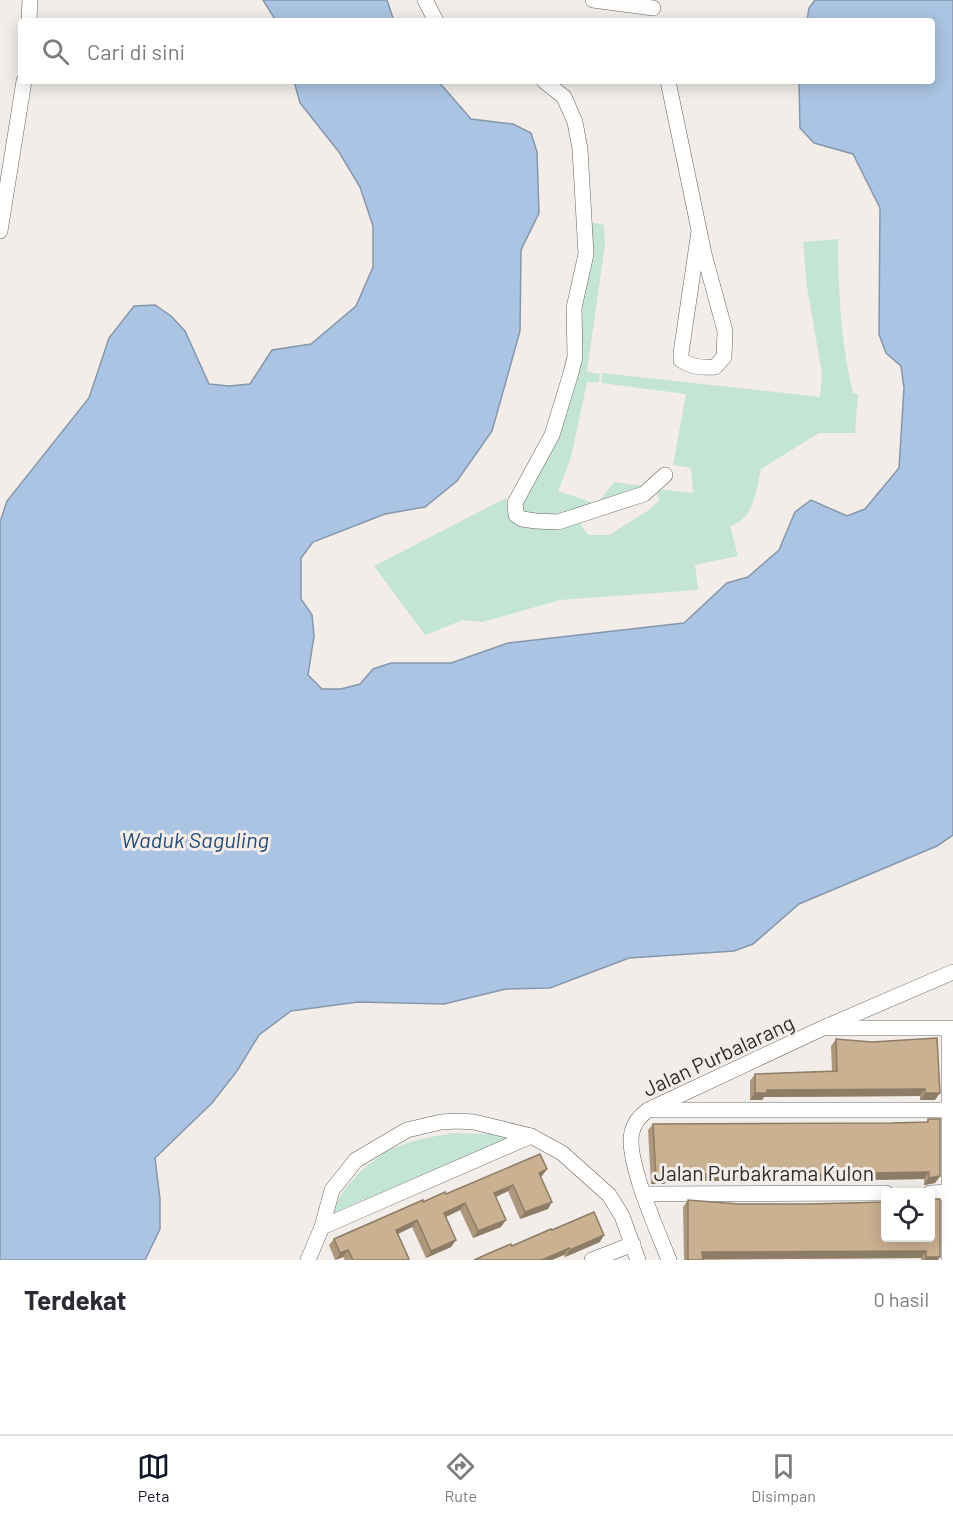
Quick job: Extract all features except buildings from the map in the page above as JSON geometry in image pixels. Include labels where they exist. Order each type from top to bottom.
[{"type":"street","points":[[29,18],[30,0]]},
{"type":"street","points":[[425,0],[434,18]]},
{"type":"street","points":[[593,0],[654,10]]},
{"type":"street","points":[[0,231],[6,204],[5,159],[23,96],[24,84]]},
{"type":"street","points":[[548,84],[564,96],[575,122],[580,149],[586,254],[574,308],[575,357],[571,373],[552,435],[515,503],[516,514],[522,519],[558,522],[644,494],[665,475]]},
{"type":"street","points":[[669,84],[699,231],[725,331],[723,357],[715,367],[705,368],[686,364],[681,360],[699,231]]},
{"type":"street","name":"Jalan Purbalarang","points":[[669,1260],[643,1194],[632,1152],[632,1132],[639,1117],[648,1110],[823,1028],[953,972]]},
{"type":"street","points":[[823,1028],[951,1029],[949,1260]]},
{"type":"street","points":[[648,1110],[951,1110]]},
{"type":"street","points":[[308,1260],[322,1227],[332,1190],[356,1160],[407,1130],[441,1122],[457,1121],[474,1122],[531,1136],[562,1153],[609,1195],[622,1216],[638,1260]]},
{"type":"street","points":[[322,1227],[531,1136]]},
{"type":"street","points":[[935,1192],[951,1192]]},
{"type":"street","name":"Jalan Purbakrama Kulon","points":[[643,1194],[881,1193]]},
{"type":"street","points":[[592,1260],[633,1244]]},
{"type":"green space","points":[[590,222],[604,225],[605,244],[587,372],[600,374],[599,382],[587,382],[571,457],[558,491],[597,504],[614,482],[652,487],[557,519],[518,511],[561,427],[577,382],[580,313]]},
{"type":"green space","points":[[838,239],[843,336],[853,393],[858,394],[855,433],[819,433],[761,469],[749,511],[738,523],[730,526],[738,556],[695,565],[698,590],[560,600],[482,622],[463,620],[425,635],[374,566],[506,498],[508,511],[519,522],[579,522],[588,535],[609,535],[659,501],[657,489],[693,493],[691,468],[673,465],[686,394],[601,383],[602,373],[820,397],[822,373],[807,287],[803,242]]},
{"type":"green space","points":[[452,1133],[497,1134],[508,1138],[333,1213],[342,1194],[356,1176],[374,1160],[406,1143]]},
{"type":"water","points":[[263,0],[387,0],[393,18],[274,18]]},
{"type":"water","name":"Waduk Saguling","points":[[815,0],[953,0],[953,835],[937,846],[799,904],[753,944],[734,951],[629,958],[550,988],[506,989],[444,1004],[358,1002],[291,1011],[259,1035],[237,1071],[212,1103],[155,1158],[160,1199],[160,1229],[145,1260],[0,1260],[0,522],[7,501],[89,398],[109,338],[134,306],[155,305],[171,316],[185,331],[209,384],[229,386],[250,384],[272,350],[311,344],[356,306],[373,267],[373,226],[360,187],[339,152],[300,103],[295,84],[441,84],[471,119],[513,124],[531,133],[537,152],[539,213],[521,250],[520,331],[492,431],[457,481],[425,507],[385,514],[313,542],[301,558],[301,599],[312,615],[314,636],[308,675],[322,689],[341,689],[360,684],[373,669],[391,663],[451,663],[508,643],[684,623],[727,583],[748,577],[779,550],[795,512],[811,500],[847,516],[865,509],[899,468],[904,388],[901,366],[886,353],[879,334],[880,208],[853,154],[814,143],[800,128],[799,84],[935,84],[935,18],[807,18],[809,8]]}]
